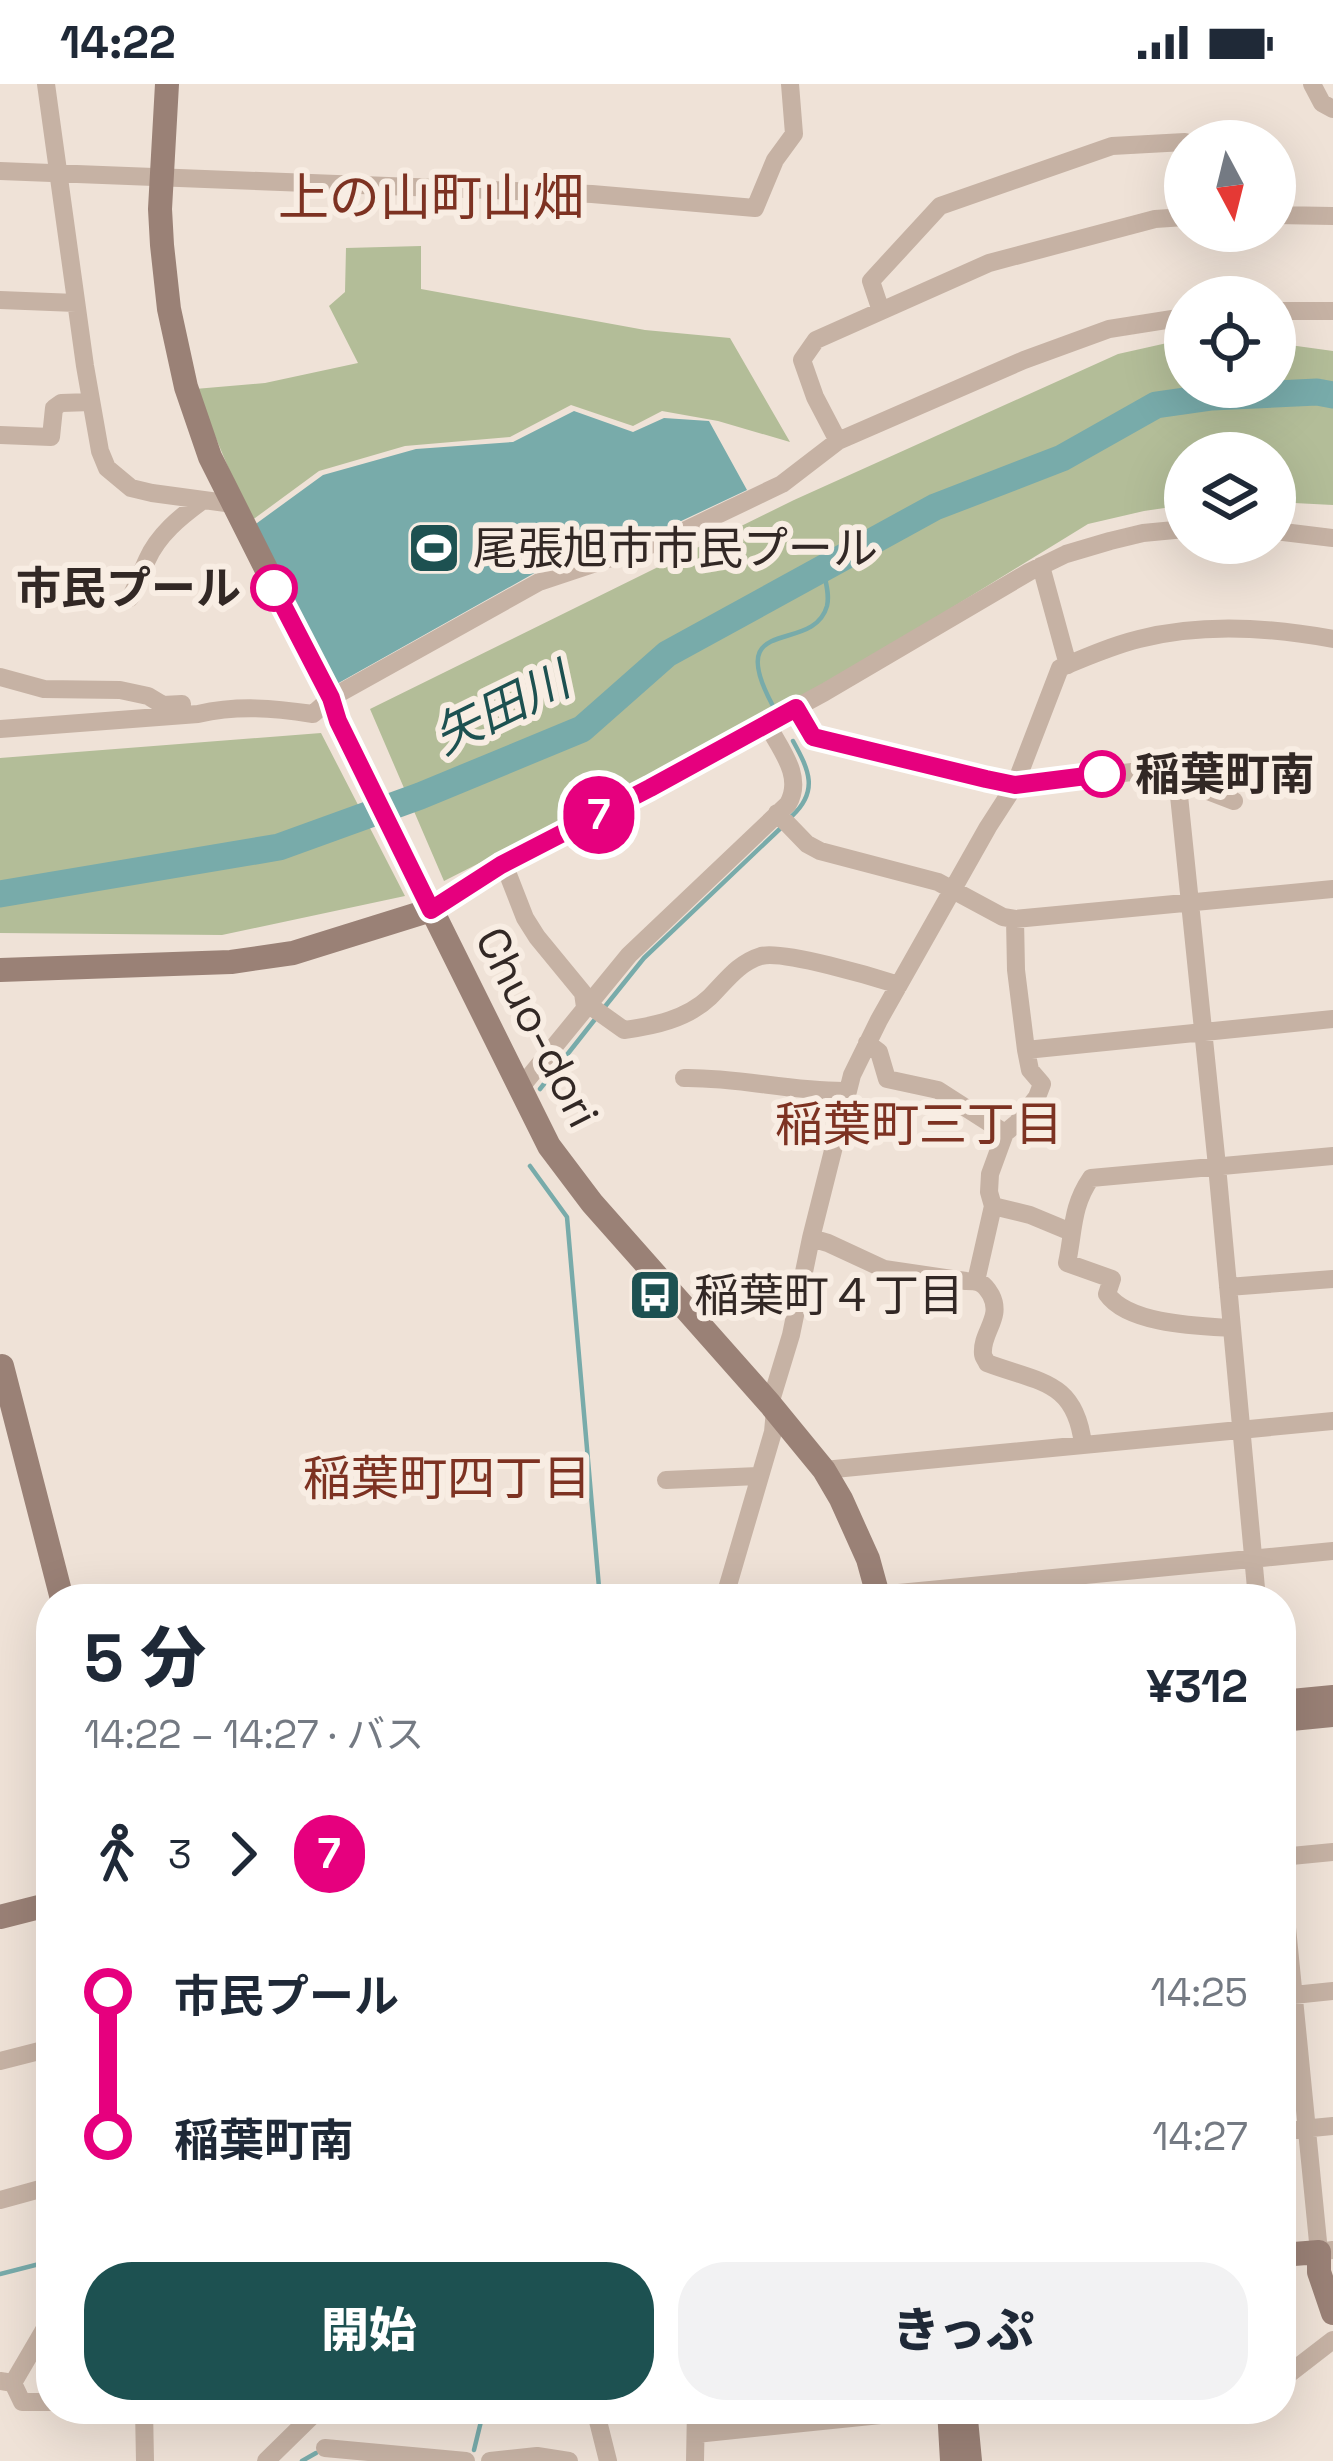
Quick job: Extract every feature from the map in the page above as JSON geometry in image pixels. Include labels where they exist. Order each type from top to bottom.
[{"type":"street","points":[[46,84],[91,403],[107,468],[131,488],[233,504]]},
{"type":"street","name":"Chuo-dori","points":[[167,84],[162,245],[169,309],[186,387],[210,457],[549,1146],[592,1203],[824,1470],[842,1499],[875,1584]]},
{"type":"street","points":[[0,171],[592,194],[755,208],[775,160],[794,134],[790,84]]},
{"type":"street","points":[[1312,84],[1322,104],[1333,109]]},
{"type":"street","points":[[881,311],[871,281],[940,206],[1112,146],[1164,143]]},
{"type":"street","points":[[1296,215],[1333,216]]},
{"type":"street","points":[[838,441],[802,360],[816,340],[989,263],[1164,218]]},
{"type":"street","points":[[0,300],[76,303]]},
{"type":"street","points":[[1296,311],[1333,311]]},
{"type":"street","points":[[0,729],[256,706],[313,713],[334,710],[539,582],[665,541],[782,484],[838,441],[1024,360],[1109,329],[1164,320]]},
{"type":"street","points":[[0,435],[51,437],[54,408],[61,403],[91,403]]},
{"type":"street","points":[[130,598],[162,536],[202,501]]},
{"type":"street","points":[[0,970],[231,962],[292,953],[428,904],[767,724],[1041,566],[1110,541],[1164,531]]},
{"type":"street","points":[[1296,534],[1333,538]]},
{"type":"street","points":[[1041,566],[1068,665]]},
{"type":"street","points":[[728,1584],[773,1432],[772,1407],[848,1091],[867,1043],[1015,785],[1060,668],[1108,648],[1168,633],[1261,629],[1333,639]]},
{"type":"street","points":[[0,677],[44,689],[119,690],[148,696],[163,705],[216,702],[228,708]]},
{"type":"street","points":[[796,708],[813,737],[1015,785],[1141,771],[1234,801]]},
{"type":"street","points":[[520,1087],[593,1009],[629,955],[784,820],[796,785],[767,724]]},
{"type":"street","points":[[1178,786],[1255,1584]]},
{"type":"street","points":[[784,820],[820,851],[938,882],[1015,919],[1333,889]]},
{"type":"street","points":[[501,865],[537,937],[593,1009],[624,1030],[675,1020],[707,1000],[743,964],[769,955],[899,985]]},
{"type":"street","points":[[976,1280],[993,1206],[990,1174],[1005,1133],[1042,1084],[1030,1070],[1026,1049],[1015,919]]},
{"type":"street","points":[[1026,1049],[1333,1019]]},
{"type":"street","points":[[867,1043],[879,1052],[887,1079],[938,1090],[1005,1133]]},
{"type":"street","points":[[684,1078],[730,1078],[786,1088],[848,1091]]},
{"type":"street","points":[[1231,1328],[1154,1319],[1112,1301],[1107,1294],[1112,1279],[1066,1263],[1083,1190],[1091,1178],[1333,1156]]},
{"type":"street","points":[[993,1206],[1071,1232]]},
{"type":"street","points":[[811,1238],[884,1269],[976,1280],[987,1287],[996,1305],[984,1348],[987,1363],[1062,1392],[1076,1408],[1083,1444]]},
{"type":"street","points":[[1228,1287],[1333,1279]]},
{"type":"street","points":[[1,1367],[58,1584]]},
{"type":"street","points":[[824,1470],[1333,1421]]},
{"type":"street","points":[[666,1480],[758,1476]]},
{"type":"street","points":[[1004,1584],[1333,1551]]},
{"type":"street","points":[[1296,1701],[1333,1697]]},
{"type":"street","points":[[1296,1719],[1333,1715]]},
{"type":"street","points":[[1296,1856],[1333,1852]]},
{"type":"street","points":[[0,1901],[36,1892]]},
{"type":"street","points":[[0,1917],[36,1908]]},
{"type":"street","points":[[1296,1995],[1333,1991]]},
{"type":"street","points":[[0,2061],[36,2052]]},
{"type":"street","points":[[1296,2055],[1326,2251],[1319,2272],[1333,2313]]},
{"type":"street","points":[[1296,2129],[1333,2126]]},
{"type":"street","points":[[0,2200],[36,2190]]},
{"type":"street","points":[[1296,2254],[1326,2251]]},
{"type":"street","points":[[36,2339],[6,2382],[22,2402],[36,2402]]},
{"type":"street","points":[[1296,2368],[1333,2340]]},
{"type":"street","points":[[144,2424],[145,2461]]},
{"type":"street","points":[[266,2461],[304,2424]]},
{"type":"street","points":[[318,2424],[329,2455],[466,2461]]},
{"type":"street","points":[[599,2424],[608,2461]]},
{"type":"street","points":[[695,2424],[695,2461]]},
{"type":"street","points":[[695,2434],[795,2424]]},
{"type":"street","points":[[946,2424],[952,2461]]},
{"type":"street","points":[[966,2424],[970,2461]]},
{"type":"street","points":[[490,2461],[537,2456],[569,2461]]},
{"type":"green space","points":[[421,246],[421,289],[645,330],[730,338],[790,442],[662,411],[633,426],[571,405],[510,437],[405,446],[319,471],[251,521],[195,389],[265,383],[358,363],[329,306],[345,292],[346,248]]},
{"type":"green space","points":[[1164,344],[1164,408],[1296,408],[1296,346],[1333,351],[1333,505],[1296,503],[1296,432],[1164,432],[1164,508],[1088,524],[810,695],[444,881],[370,709],[794,500],[1118,354]]},
{"type":"green space","points":[[321,733],[405,896],[222,935],[0,933],[0,758]]},
{"type":"water","name":"尾張旭市市民プール","points":[[574,411],[633,432],[664,418],[709,421],[747,490],[660,531],[547,566],[335,685],[253,526],[323,475],[416,449],[513,442]]},
{"type":"waterway","name":"矢田川","points":[[0,894],[279,847],[420,796],[582,729],[667,654],[935,507],[1062,458],[1156,405],[1212,397],[1333,395]]},
{"type":"waterway","points":[[773,706],[760,677],[758,658],[764,646],[819,621],[828,601],[823,568]]},
{"type":"waterway","points":[[792,816],[806,798],[809,780],[793,741]]},
{"type":"waterway","points":[[603,1009],[644,958],[784,825]]},
{"type":"waterway","points":[[540,1089],[596,1018]]},
{"type":"waterway","points":[[530,1166],[567,1217],[599,1584]]},
{"type":"waterway","points":[[0,2274],[36,2265]]},
{"type":"waterway","points":[[474,2450],[480,2424]]},
{"type":"waterway","points":[[302,2461],[316,2453]]},
{"type":"bus line","name":"7","points":[[274,588],[431,910],[501,865],[796,708],[813,737],[986,779],[1015,785],[1102,774]]},
{"type":"place","name":"尾張旭市市民プール","points":[[434,548]]},
{"type":"place","name":"市民プール","points":[[274,588]]},
{"type":"place","name":"稲葉町南","points":[[1102,774]]},
{"type":"place","name":"稲葉町４丁目","points":[[655,1295]]},
{"type":"district","name":"上の山町山畑","points":[[431,197]]},
{"type":"district","name":"稲葉町三丁目","points":[[919,1124]]},
{"type":"district","name":"稲葉町四丁目","points":[[447,1478]]}]
